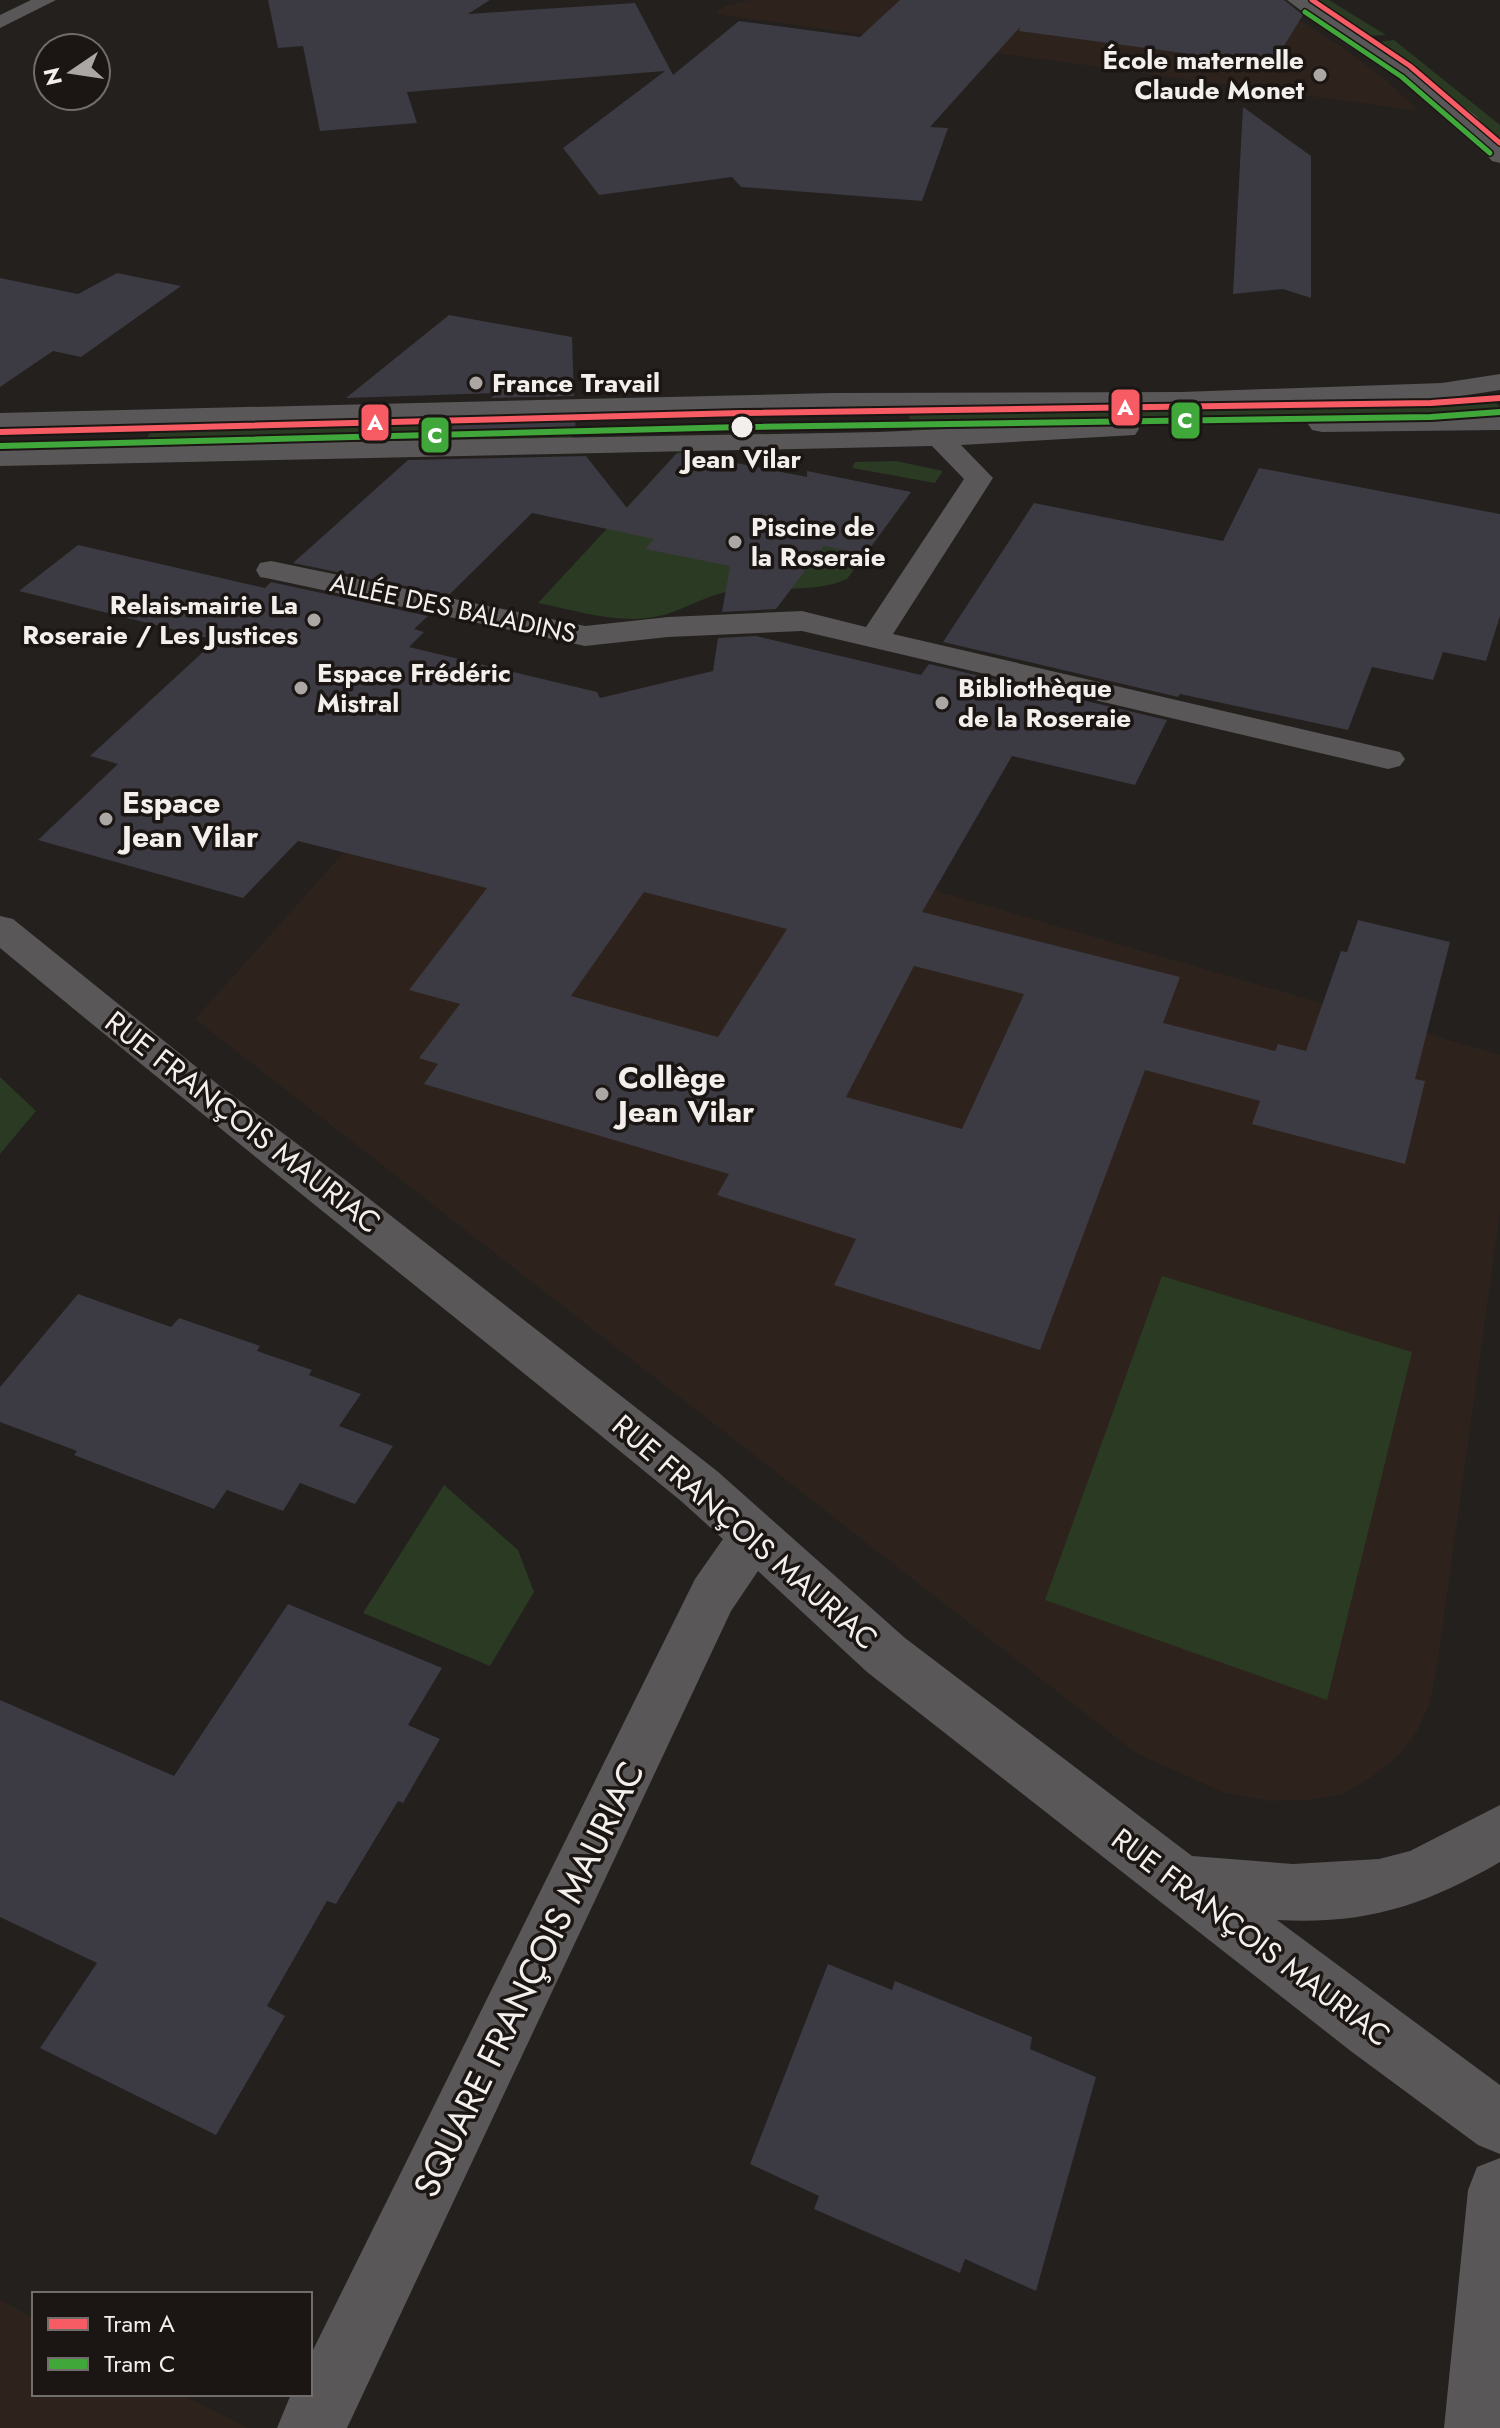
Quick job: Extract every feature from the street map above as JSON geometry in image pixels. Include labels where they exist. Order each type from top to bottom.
[{"type":"street","points":[[0,22],[46,0]]},
{"type":"street","points":[[1297,0],[1326,17],[1354,41],[1397,65],[1468,121],[1500,156]]},
{"type":"street","points":[[3,427],[832,401],[1181,400],[1442,391],[1500,382]]},
{"type":"street","points":[[1298,425],[1500,422]]},
{"type":"street","points":[[0,457],[879,440],[1204,426]]},
{"type":"street","points":[[874,639],[979,478],[946,446]]},
{"type":"street","name":"ALLÉE DES BALADINS","points":[[271,570],[585,636],[668,627],[802,621],[1388,759]]},
{"type":"street","name":"RUE FRANÇOIS MAURIAC","points":[[0,928],[205,1096],[554,1368],[754,1535],[886,1655],[1179,1883],[1500,2123]]},
{"type":"street","name":"SQUARE FRANÇOIS MAURIAC","points":[[311,2428],[713,1595],[754,1535]]},
{"type":"street","points":[[1179,1883],[1262,1891],[1359,1891],[1408,1880],[1500,1832]]},
{"type":"street","points":[[1478,2428],[1500,2190]]},
{"type":"shaded area","points":[[750,0],[1267,0],[1342,47],[1381,76],[1419,111],[715,14],[723,7]]},
{"type":"shaded area","points":[[444,740],[637,804],[1500,1055],[1500,1212],[1437,1666],[1430,1702],[1418,1730],[1399,1755],[1370,1778],[1342,1794],[1308,1800],[1269,1801],[1225,1793],[1136,1753],[195,1019]]},
{"type":"shaded area","points":[[0,2300],[32,2317],[32,2396],[185,2396],[247,2428],[0,2428]]},
{"type":"green space","points":[[1309,0],[1329,0],[1386,35],[1367,36]]},
{"type":"green space","points":[[1394,40],[1500,125],[1500,147],[1413,69],[1376,42]]},
{"type":"green space","points":[[1486,395],[1500,407],[1500,412],[912,432],[907,405],[1408,400]]},
{"type":"green space","points":[[573,412],[572,439],[145,446],[153,422]]},
{"type":"green space","name":"Piscine de la Roseraie","points":[[678,452],[842,484],[911,492],[847,579],[833,584],[731,591],[651,618],[602,616],[538,603]]},
{"type":"green space","points":[[896,461],[943,471],[935,483],[852,468],[855,462]]},
{"type":"green space","points":[[0,1077],[36,1111],[0,1154]]},
{"type":"green space","points":[[1162,1276],[1412,1352],[1327,1700],[1045,1600]]},
{"type":"green space","points":[[444,1485],[518,1550],[534,1592],[490,1666],[363,1613]]},
{"type":"building","points":[[268,0],[490,0],[468,14],[635,3],[673,75],[739,21],[860,37],[900,0],[1284,0],[1303,15],[1272,65],[1019,31],[1020,27],[930,127],[948,128],[922,201],[741,187],[732,177],[599,195],[563,148],[665,71],[407,92],[417,123],[320,131],[303,46],[278,48]]},
{"type":"building","points":[[1243,107],[1311,156],[1311,298],[1283,289],[1233,294]]},
{"type":"building","points":[[117,273],[181,286],[81,357],[53,351],[0,387],[0,278],[78,294]]},
{"type":"building","points":[[449,315],[572,337],[574,396],[491,398],[497,393],[346,398]]},
{"type":"building","points":[[575,418],[576,435],[439,437],[461,421]]},
{"type":"building","points":[[676,454],[690,454],[807,477],[807,471],[911,492],[865,555],[824,546],[776,609],[722,612],[730,566],[645,549],[654,539],[532,513],[449,595],[293,563],[408,460],[586,456],[627,508]]},
{"type":"building","points":[[1259,468],[1500,514],[1500,616],[1486,661],[1443,652],[1433,680],[1372,667],[1348,730],[1180,694],[1178,697],[943,642],[1034,503],[1223,541]]},
{"type":"building","points":[[78,545],[265,588],[271,582],[428,616],[414,629],[424,632],[409,647],[597,692],[600,698],[713,671],[718,638],[756,636],[921,675],[929,664],[1167,720],[1135,785],[1012,756],[922,912],[1180,977],[1163,1023],[1275,1051],[1278,1044],[1306,1051],[1341,951],[1347,952],[1358,920],[1450,942],[1415,1079],[1425,1081],[1405,1164],[1252,1124],[1260,1101],[1145,1070],[1040,1350],[834,1285],[856,1239],[717,1195],[729,1174],[424,1084],[438,1064],[419,1058],[460,1004],[409,990],[487,888],[298,841],[243,898],[38,840],[118,764],[90,756],[216,640],[19,591]],"holes":[[[644,892],[787,929],[718,1037],[571,996]],[[914,966],[1024,994],[962,1129],[846,1097]]]},
{"type":"building","points":[[78,1294],[171,1327],[179,1318],[260,1346],[257,1351],[312,1370],[309,1375],[361,1394],[339,1426],[393,1446],[355,1504],[300,1483],[283,1511],[227,1490],[214,1509],[74,1455],[77,1451],[0,1422],[0,1387]]},
{"type":"building","points":[[288,1604],[442,1668],[408,1725],[440,1739],[403,1803],[398,1801],[336,1904],[327,1901],[267,2006],[285,2016],[216,2135],[40,2048],[97,1963],[0,1917],[0,1700],[174,1776]]},
{"type":"building","points":[[828,1964],[892,1990],[895,1981],[1032,2037],[1030,2049],[1096,2077],[1036,2291],[965,2259],[960,2273],[814,2209],[819,2196],[750,2164]]},
{"type":"tram line","name":"A","points":[[1312,0],[1410,66],[1500,143]]},
{"type":"tram line","name":"C","points":[[1305,12],[1402,77],[1490,153]]},
{"type":"tram line","name":"A","points":[[0,432],[741,413],[1431,403],[1500,398]]},
{"type":"tram line","name":"C","points":[[0,446],[741,427],[1431,417],[1500,412]]},
{"type":"place","name":"École maternelle Claude Monet","points":[[1320,75]]},
{"type":"place","name":"France Travail","points":[[476,383]]},
{"type":"place","name":"Jean Vilar","points":[[742,427]]},
{"type":"place","name":"Piscine de la Roseraie","points":[[735,542]]},
{"type":"place","name":"Relais-mairie La Roseraie / Les Justices","points":[[314,620]]},
{"type":"place","name":"Espace Frédéric Mistral","points":[[301,688]]},
{"type":"place","name":"Bibliothèque de la Roseraie","points":[[942,703]]},
{"type":"place","name":"Espace Jean Vilar","points":[[106,819]]},
{"type":"place","name":"Collège Jean Vilar","points":[[602,1094]]}]
